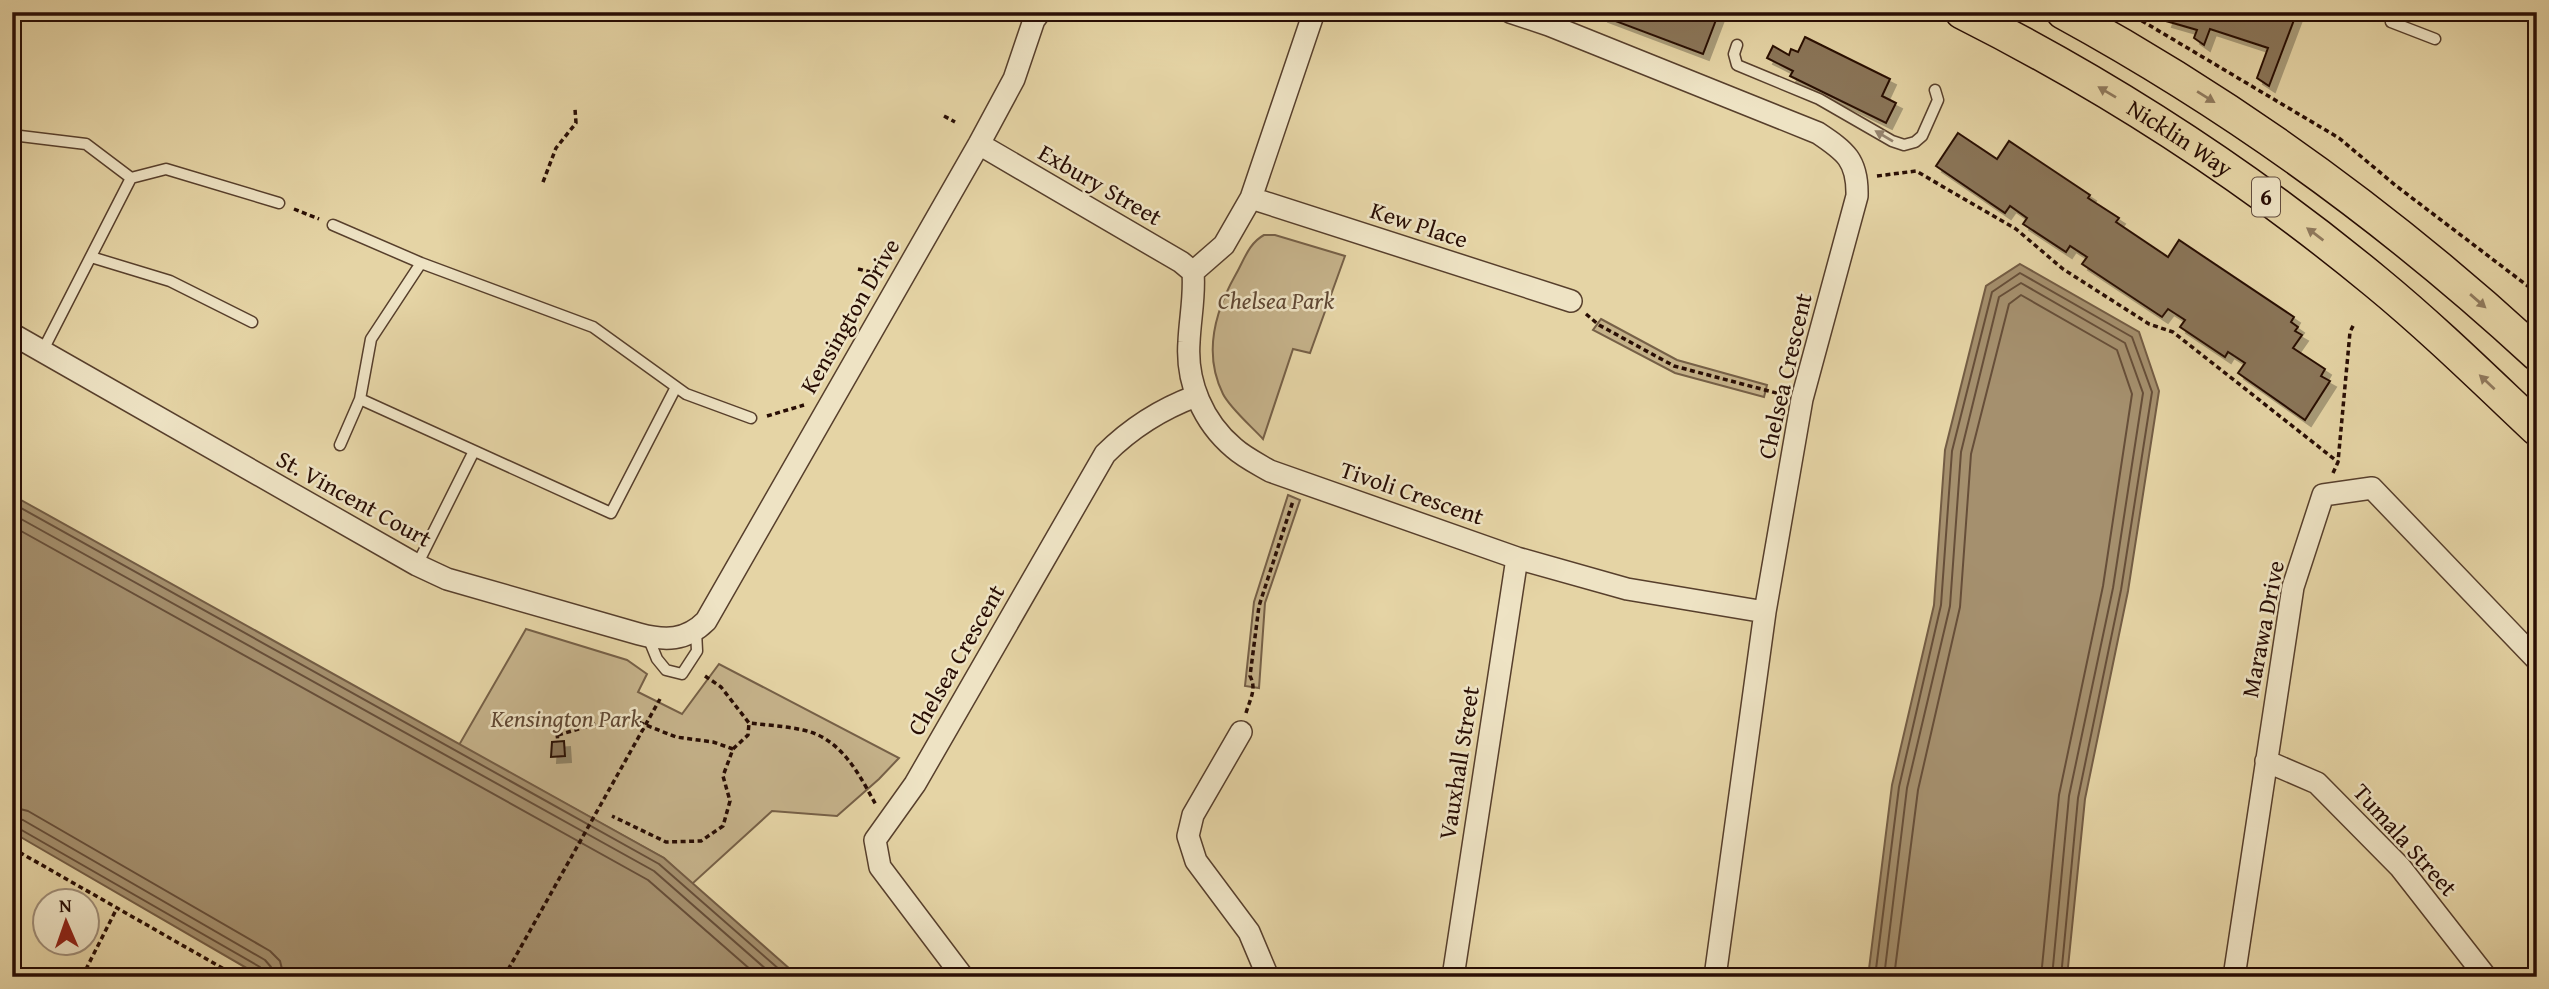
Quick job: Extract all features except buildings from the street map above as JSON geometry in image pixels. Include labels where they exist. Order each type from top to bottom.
[{"type":"highway","name":"Nicklin Way","points":[[1962,12],[2110,94],[2252,187],[2375,282],[2537,429]]},
{"type":"highway","name":"Nicklin Way","points":[[2063,12],[2193,89],[2312,168],[2532,343]]},
{"type":"street","points":[[1193,272],[1224,245],[1251,198],[1314,12]]},
{"type":"street","points":[[1510,12],[1549,25],[1818,133],[1836,145],[1852,161],[1857,179]]},
{"type":"street","name":"Kensington Drive","points":[[696,631],[706,621],[979,144],[1014,79],[1036,15]]},
{"type":"street","name":"Exbury Street","points":[[979,144],[1181,262],[1193,272]]},
{"type":"street","name":"Chelsea Crescent","points":[[1715,977],[1765,612],[1802,400],[1857,196],[1857,179]]},
{"type":"street","name":"Kew Place","points":[[1251,198],[1570,301]]},
{"type":"street","name":"Tivoli Crescent","points":[[1193,272],[1194,293],[1188,346],[1189,368],[1196,396],[1208,422],[1234,448],[1270,471],[1517,558],[1627,589],[1765,612]]},
{"type":"street","name":"St. Vincent Court","points":[[12,334],[417,565],[447,579],[660,639],[677,638],[696,631]]},
{"type":"street","name":"Chelsea Crescent","points":[[963,977],[880,867],[875,840],[915,784],[1105,454],[1126,433],[1174,404],[1196,396]]},
{"type":"street","points":[[2323,495],[2372,488],[2537,660]]},
{"type":"street","name":"Marawa Drive","points":[[2234,977],[2293,587],[2323,495]]},
{"type":"street","name":"Vauxhall Street","points":[[1453,977],[1517,558]]},
{"type":"street","points":[[1241,732],[1193,815],[1188,836],[1196,861],[1249,932],[1268,977]]},
{"type":"street","name":"Tumala Street","points":[[2266,761],[2317,783],[2400,867],[2486,977]]},
{"type":"lane","points":[[2391,22],[2435,39]]},
{"type":"lane","points":[[1737,45],[1734,54],[1737,65],[1809,94],[1892,141],[1904,145],[1915,142],[1922,136],[1938,100],[1935,90]]},
{"type":"lane","points":[[12,135],[86,144],[131,178]]},
{"type":"lane","points":[[42,352],[131,178],[166,169],[279,203]]},
{"type":"lane","points":[[333,225],[421,263],[593,327],[685,394],[751,418]]},
{"type":"lane","points":[[92,257],[170,282],[251,322]]},
{"type":"lane","points":[[340,445],[360,399],[371,339],[421,263]]},
{"type":"lane","points":[[360,399],[611,513],[676,387]]},
{"type":"lane","points":[[417,565],[474,451]]},
{"type":"lane","points":[[648,636],[657,659],[666,670],[682,674],[697,651],[696,631]]},
{"type":"path","points":[[280,12],[296,19]]},
{"type":"path","points":[[2127,12],[2339,138],[2395,185],[2537,293]]},
{"type":"path","points":[[543,182],[556,148],[576,123],[575,109]]},
{"type":"path","points":[[944,116],[956,122]]},
{"type":"path","points":[[1857,179],[1916,171],[2017,229],[2063,269],[2149,324],[2173,332],[2338,462]]},
{"type":"path","points":[[279,203],[333,225]]},
{"type":"path","points":[[859,269],[876,273]]},
{"type":"path","points":[[1570,301],[1599,325],[1674,366],[1802,400]]},
{"type":"path","points":[[2323,495],[2338,462],[2350,332],[2354,324]]},
{"type":"path","points":[[751,418],[775,415],[804,405]]},
{"type":"path","points":[[1241,732],[1254,689],[1250,676],[1259,606],[1299,482]]},
{"type":"path","points":[[612,816],[666,842],[701,841],[723,826],[730,801],[723,776],[733,749],[748,735],[749,723],[721,687],[705,676]]},
{"type":"path","points":[[504,977],[660,699]]},
{"type":"path","points":[[558,735],[619,716],[676,737],[713,741],[733,749]]},
{"type":"path","points":[[749,723],[804,730],[824,737],[841,750],[858,771],[885,823]]},
{"type":"path","points":[[556,725],[558,742]]},
{"type":"path","points":[[12,848],[238,977]]},
{"type":"path","points":[[82,977],[117,908]]},
{"type":"green space","name":"Chelsea Park","points":[[1264,235],[1275,235],[1345,256],[1310,353],[1293,349],[1263,439],[1223,394],[1217,379],[1213,348],[1222,303],[1244,258]]},
{"type":"green space","points":[[1601,319],[1677,360],[1767,385],[1764,397],[1675,373],[1593,330]]},
{"type":"green space","points":[[1288,495],[1300,500],[1265,603],[1259,688],[1245,686],[1254,602]]},
{"type":"green space","name":"Kensington Park","points":[[526,629],[627,660],[647,674],[638,692],[682,714],[719,664],[899,758],[837,816],[772,811],[692,884],[664,858],[459,745]]},
{"type":"water","points":[[2020,264],[2139,332],[2159,391],[2128,591],[2085,799],[2067,977],[1868,977],[1892,785],[1934,605],[1945,450],[1986,286]]},
{"type":"water","points":[[12,495],[664,858],[799,977],[262,977],[12,832]]}]
